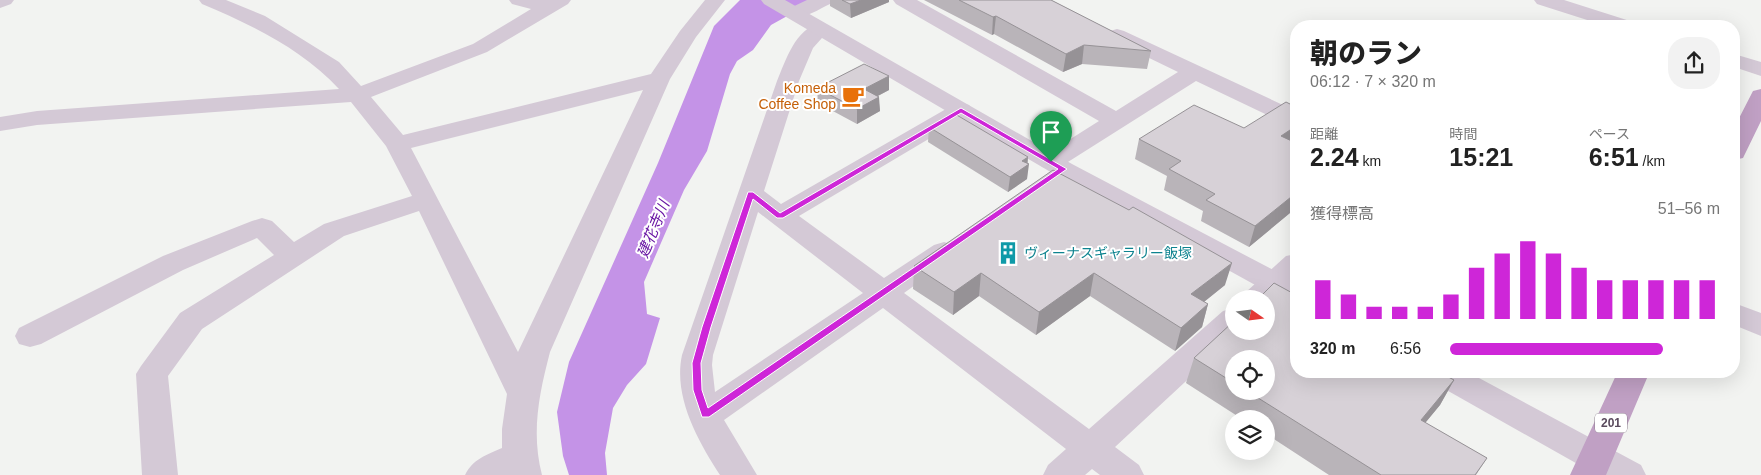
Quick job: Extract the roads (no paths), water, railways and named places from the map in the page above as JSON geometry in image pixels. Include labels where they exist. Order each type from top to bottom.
[{"type":"highway","points":[[1740,140],[1761,96]]},
{"type":"highway","name":"201","points":[[1592,466],[1631,378]]},
{"type":"street","points":[[0,2],[4,0]]},
{"type":"street","points":[[209,0],[258,20],[298,44],[330,67],[357,95],[397,144],[523,393]]},
{"type":"street","points":[[519,0],[554,4]]},
{"type":"street","points":[[483,475],[495,466],[521,466],[518,424],[523,393],[534,352],[659,79],[687,35],[716,0]]},
{"type":"street","points":[[771,0],[961,110],[1051,172],[1271,290]]},
{"type":"street","points":[[795,13],[823,0]]},
{"type":"street","points":[[903,0],[1116,121]]},
{"type":"street","points":[[1544,0],[1607,20]]},
{"type":"street","points":[[1576,20],[1600,0]]},
{"type":"street","points":[[0,124],[37,118],[357,95],[480,48],[554,4]]},
{"type":"street","points":[[1097,26],[1290,117]]},
{"type":"street","points":[[739,475],[720,447],[706,415],[698,390],[696,363],[706,327],[788,81],[803,46],[820,29]]},
{"type":"street","points":[[1740,62],[1761,69]]},
{"type":"street","points":[[1051,172],[1116,121],[1193,73]]},
{"type":"street","points":[[397,144],[659,79]]},
{"type":"street","points":[[780,216],[961,110]]},
{"type":"street","points":[[750,194],[1126,475]]},
{"type":"street","points":[[160,475],[152,374],[192,321],[334,230],[427,200]]},
{"type":"street","points":[[30,336],[187,256],[233,236],[262,227],[293,256]]},
{"type":"street","points":[[706,415],[965,237]]},
{"type":"street","points":[[1275,292],[1290,271]]},
{"type":"street","points":[[1740,316],[1761,325]]},
{"type":"street","points":[[1061,475],[1225,327]]},
{"type":"street","points":[[1449,378],[1592,466],[1628,475]]},
{"type":"water","name":"建花寺川","points":[[740,0],[816,0],[771,25],[753,50],[737,61],[730,74],[707,151],[684,190],[644,282],[647,314],[660,318],[646,364],[627,385],[613,408],[605,453],[607,475],[569,475],[563,456],[557,412],[569,362],[658,163],[714,26]]},
{"type":"place","name":"Komeda Coffee Shop","points":[[853,96]]},
{"type":"place","name":"ヴィーナスギャラリー飯塚","points":[[1008,253]]}]
